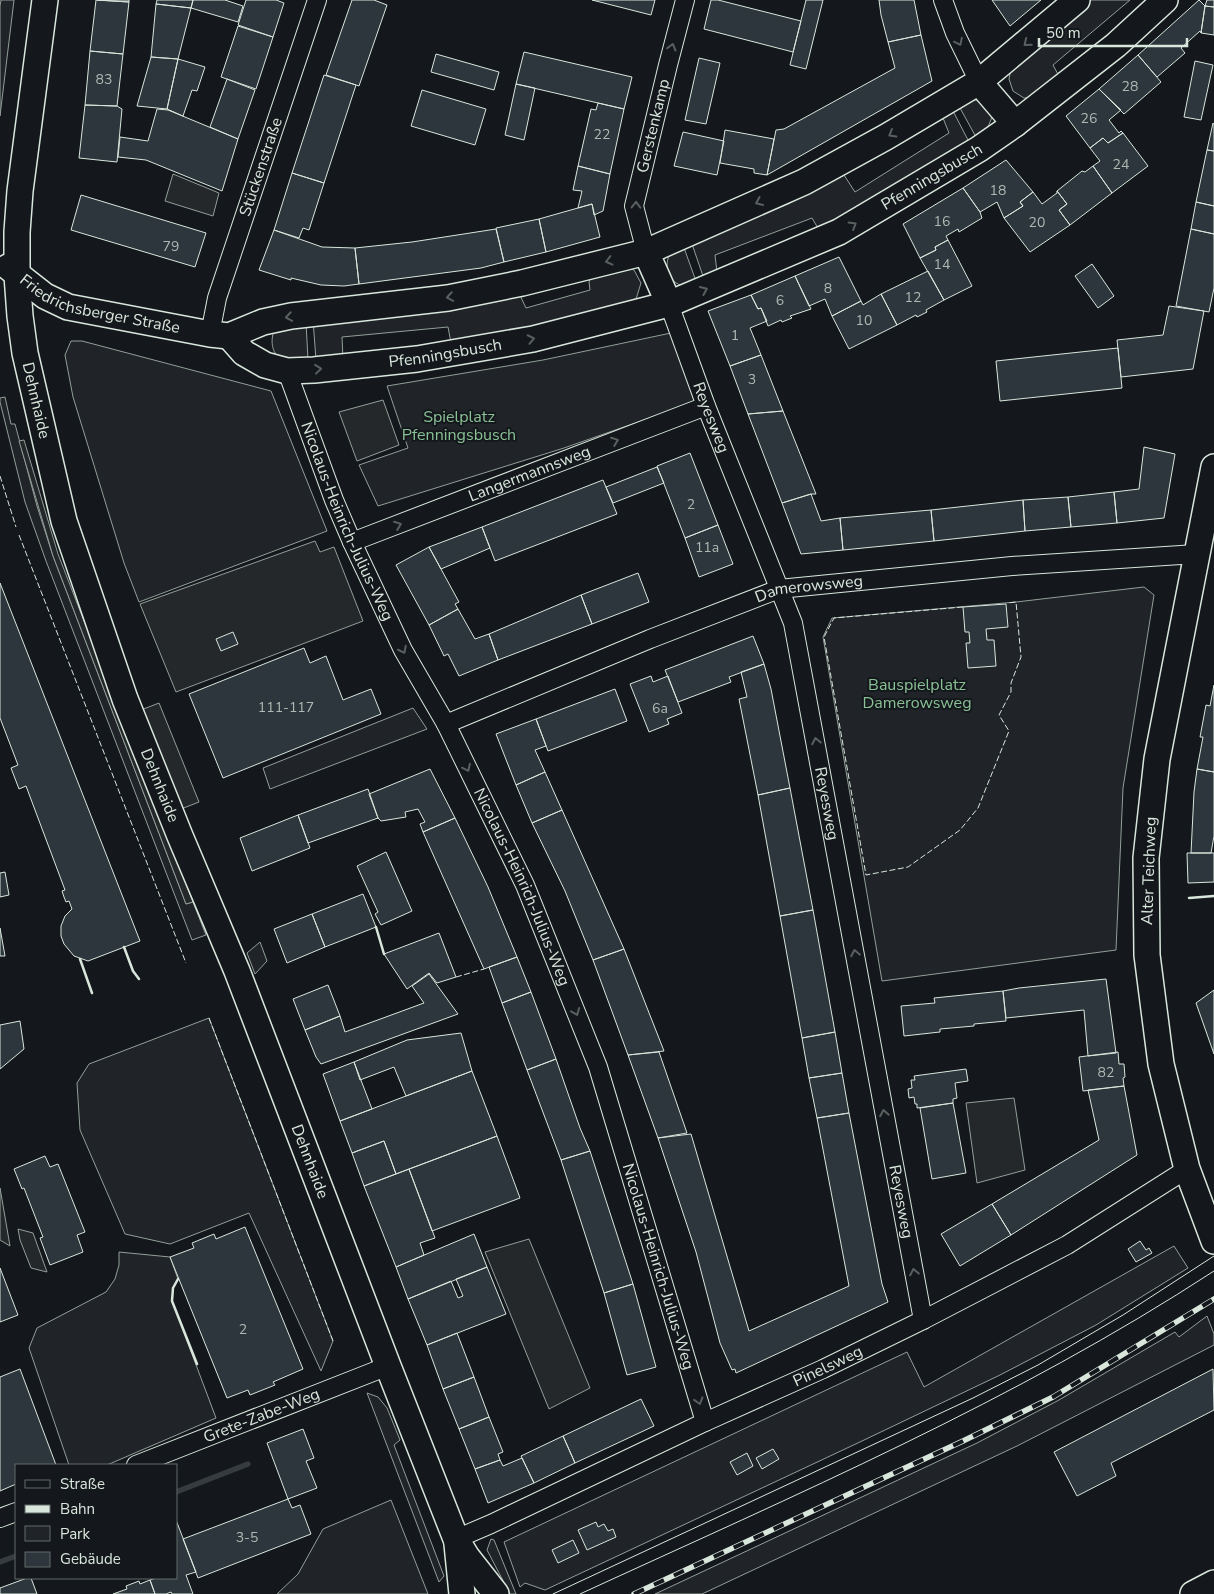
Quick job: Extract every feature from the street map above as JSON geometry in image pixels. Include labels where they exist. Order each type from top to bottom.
[{"type":"street","name":"Dehnhaide","points":[[45,0],[20,191],[17,232],[8,267],[20,316],[25,353],[38,418],[64,521],[125,699],[237,971],[456,1539],[467,1557],[496,1594]]},
{"type":"street","name":"Stückenstraße","points":[[219,335],[217,298],[317,0]]},
{"type":"street","name":"Gerstenkamp","points":[[646,252],[634,206],[685,0]]},
{"type":"street","points":[[943,0],[954,32],[979,82],[1015,124]]},
{"type":"street","points":[[219,335],[291,316],[448,298],[522,283],[646,252],[804,182],[886,137],[979,82],[1076,0]]},
{"type":"street","name":"Pfenningsbusch","points":[[219,335],[255,360],[278,370],[314,370],[436,356],[533,339],[669,304],[840,232],[979,149],[1015,124],[1116,45],[1165,0]]},
{"type":"street","points":[[646,252],[669,304]]},
{"type":"street","name":"Friedrichsberger Straße","points":[[8,267],[44,296],[68,307],[219,335]]},
{"type":"street","name":"Reyesweg","points":[[669,304],[706,406],[793,623],[923,1320]]},
{"type":"street","name":"Nicolaus-Heinrich-Julius-Weg","points":[[287,371],[334,500],[352,542],[403,650],[446,724],[525,885],[598,1067],[705,1422]]},
{"type":"street","name":"Langermannsweg","points":[[352,542],[706,406]]},
{"type":"street","name":"Alter Teichweg","points":[[1214,467],[1157,759],[1146,858],[1146,955],[1161,1064],[1187,1169],[1214,1241]]},
{"type":"street","name":"Damerowsweg","points":[[446,724],[650,639],[780,590],[1012,566],[1196,554]]},
{"type":"street","name":"Pinelsweg","points":[[456,1539],[705,1422],[814,1374],[923,1320],[1067,1245],[1187,1169]]},
{"type":"street","name":"Grete-Zabe-Weg","points":[[139,1464],[388,1366]]},
{"type":"street","points":[[0,1518],[15,1512]]},
{"type":"street","name":"Dehnhaide","points":[[456,1539],[462,1594]]},
{"type":"street","points":[[1193,1594],[1214,1583]]},
{"type":"green space","points":[[1,0],[14,0],[0,116],[0,6]]},
{"type":"green space","points":[[1091,0],[1130,0],[1053,65],[1060,78],[1035,98],[1024,98],[1013,91],[1009,79],[1011,68]]},
{"type":"green space","points":[[973,99],[985,106],[992,117],[988,127],[976,137],[960,108]]},
{"type":"green space","points":[[953,111],[969,142],[819,230],[812,218],[715,255],[717,272],[704,279],[692,244],[788,204],[844,175],[855,192],[949,133],[943,118]]},
{"type":"green space","points":[[683,245],[697,284],[681,285],[676,283],[672,280],[668,271],[669,255],[672,251]]},
{"type":"green space","points":[[623,265],[634,270],[641,283],[636,299],[591,313],[545,324],[451,343],[448,327],[342,337],[343,359],[316,360],[313,320],[519,293],[526,308],[590,290],[589,282],[592,274]]},
{"type":"green space","points":[[306,322],[308,360],[289,360],[276,355],[272,339],[274,331]]},
{"type":"green space","name":"Spielplatz Pfenningsbusch","points":[[671,333],[695,402],[564,448],[378,506],[359,465],[408,448],[387,386],[543,360]]},
{"type":"green space","points":[[71,341],[82,341],[271,391],[327,531],[139,602],[124,563],[73,397],[65,355]]},
{"type":"green space","points":[[5,397],[11,424],[15,424],[37,506],[53,556],[186,904],[193,902],[206,935],[192,940],[46,561],[25,502],[0,402],[0,398]]},
{"type":"green space","name":"Bauspielplatz Damerowsweg","points":[[1144,587],[1154,595],[1123,788],[1116,950],[882,981],[823,637],[832,618],[1016,602]]},
{"type":"green space","points":[[413,708],[427,729],[270,789],[263,768]]},
{"type":"green space","points":[[260,942],[267,961],[255,974],[247,953]]},
{"type":"green space","points":[[209,1018],[333,1341],[321,1371],[249,1213],[170,1244],[125,1234],[80,1130],[77,1083],[89,1064]]},
{"type":"green space","points":[[1174,1246],[1188,1268],[1096,1325],[1000,1375],[545,1590],[525,1583],[520,1587],[504,1542],[907,1352],[924,1387]]},
{"type":"green space","points":[[119,1252],[170,1257],[178,1279],[173,1288],[172,1301],[216,1418],[109,1464],[69,1464],[29,1348],[37,1328],[106,1292],[115,1279],[119,1265]]},
{"type":"green space","points":[[1207,1316],[1214,1334],[1214,1345],[1017,1446],[702,1594],[655,1594],[977,1443],[1059,1400],[1175,1332],[1179,1337]]},
{"type":"green space","points":[[367,1393],[378,1397],[387,1408],[400,1440],[394,1445],[444,1576],[439,1582]]},
{"type":"green space","points":[[391,1500],[428,1594],[277,1594],[298,1574],[323,1529]]},
{"type":"green space","points":[[491,1539],[494,1540],[516,1594],[510,1594],[487,1550]]},
{"type":"shaded area","points":[[173,174],[219,193],[213,216],[165,201]]},
{"type":"shaded area","points":[[383,400],[399,445],[357,461],[339,412]]},
{"type":"shaded area","points":[[24,440],[58,554],[193,902],[186,904],[53,556],[19,441]]},
{"type":"shaded area","points":[[315,541],[320,552],[334,547],[363,621],[176,692],[140,604]]},
{"type":"shaded area","points":[[159,703],[199,802],[181,809],[141,710]]},
{"type":"shaded area","points":[[1014,1098],[1025,1170],[977,1183],[966,1103]]},
{"type":"shaded area","points":[[0,1188],[10,1246],[0,1240]]},
{"type":"shaded area","points":[[18,1229],[33,1233],[47,1272],[31,1268],[20,1240]]},
{"type":"shaded area","points":[[529,1239],[590,1388],[549,1409],[485,1252]]},
{"type":"building","points":[[96,0],[129,2],[123,54],[90,51]]},
{"type":"building","points":[[97,0],[129,0],[129,2]]},
{"type":"building","points":[[157,0],[193,0],[191,8],[156,4]]},
{"type":"building","points":[[193,0],[225,0],[243,6],[238,22],[191,8]]},
{"type":"building","points":[[246,0],[276,0],[284,3],[273,37],[238,25]]},
{"type":"building","points":[[352,0],[374,0],[387,5],[359,86],[326,75]]},
{"type":"building","points":[[592,0],[655,0],[651,15]]},
{"type":"building","points":[[711,0],[718,0],[801,21],[793,52],[704,29]]},
{"type":"building","points":[[806,0],[823,0],[806,69],[790,65]]},
{"type":"building","points":[[879,0],[914,0],[921,35],[888,42]]},
{"type":"building","points":[[992,0],[1041,0],[1010,26]]},
{"type":"building","points":[[1199,0],[1205,6],[1201,33],[1200,31],[1181,48],[1185,53],[1157,77],[1138,55]]},
{"type":"building","points":[[1207,0],[1214,0],[1214,7],[1205,6]]},
{"type":"building","points":[[156,4],[191,8],[178,59],[151,57]]},
{"type":"building","points":[[1205,6],[1214,7],[1214,35],[1201,33]]},
{"type":"building","points":[[238,26],[273,37],[256,89],[221,77]]},
{"type":"building","points":[[921,35],[932,81],[767,175],[776,130],[784,129],[895,68],[888,42]]},
{"type":"building","points":[[90,51],[123,54],[117,106],[85,105]]},
{"type":"building","points":[[524,52],[632,77],[624,109],[516,84]]},
{"type":"building","points":[[436,54],[499,72],[494,90],[431,72]]},
{"type":"building","points":[[1138,55],[1161,82],[1124,114],[1099,89]]},
{"type":"building","points":[[151,57],[178,59],[167,109],[137,106]]},
{"type":"building","points":[[699,58],[720,63],[706,124],[685,120]]},
{"type":"building","points":[[178,59],[205,67],[197,91],[192,90],[183,116],[167,109]]},
{"type":"building","points":[[1195,61],[1213,65],[1201,120],[1184,117]]},
{"type":"building","points":[[324,75],[356,85],[324,183],[292,173]]},
{"type":"building","points":[[227,79],[255,90],[238,139],[210,127]]},
{"type":"building","points":[[516,84],[535,88],[524,140],[505,135]]},
{"type":"building","points":[[1099,89],[1121,110],[1109,120],[1119,133],[1121,131],[1123,133],[1108,143],[1103,138],[1090,148],[1066,116]]},
{"type":"building","points":[[422,90],[486,109],[475,145],[411,126]]},
{"type":"building","points":[[598,103],[624,109],[610,174],[578,166],[591,109],[596,110]]},
{"type":"building","points":[[85,105],[117,106],[122,109],[117,162],[79,158]]},
{"type":"building","points":[[157,109],[168,110],[238,139],[222,191],[146,160],[118,157],[120,137],[148,141]]},
{"type":"building","points":[[1214,124],[1214,151],[1207,150]]},
{"type":"building","points":[[725,130],[774,139],[767,175],[754,173],[754,169],[720,163]]},
{"type":"building","points":[[683,132],[724,141],[717,175],[674,166]]},
{"type":"building","points":[[1123,133],[1148,166],[1112,193],[1093,166],[1100,161],[1090,148],[1103,138],[1108,143]]},
{"type":"building","points":[[1207,150],[1214,151],[1214,206],[1196,202]]},
{"type":"building","points":[[1006,160],[1033,192],[1020,202],[1023,206],[1004,218],[997,202],[980,212],[963,188]]},
{"type":"building","points":[[578,166],[610,174],[603,211],[594,215],[592,204],[578,208],[582,191],[573,190]]},
{"type":"building","points":[[1093,166],[1112,193],[1070,225],[1059,210],[1067,204],[1057,191],[1082,171],[1085,172]]},
{"type":"building","points":[[292,173],[324,183],[309,230],[303,228],[299,238],[274,230]]},
{"type":"building","points":[[963,188],[980,212],[982,218],[959,232],[958,229],[946,236],[948,240],[935,247],[936,250],[920,258],[903,224]]},
{"type":"building","points":[[1057,191],[1067,204],[1059,210],[1070,225],[1030,252],[1004,218],[1023,206],[1020,202],[1033,192],[1042,204],[1057,193]]},
{"type":"building","points":[[81,195],[206,233],[195,267],[71,230]]},
{"type":"building","points":[[1196,202],[1214,206],[1214,234],[1191,229]]},
{"type":"building","points":[[592,204],[600,237],[546,252],[539,219]]},
{"type":"building","points":[[539,219],[546,252],[504,262],[496,228]]},
{"type":"building","points":[[496,229],[504,262],[481,268],[359,284],[355,248],[412,242]]},
{"type":"building","points":[[1191,229],[1214,234],[1214,288],[1209,312],[1176,306]]},
{"type":"building","points":[[274,230],[322,247],[355,248],[359,284],[344,286],[321,285],[291,278],[291,280],[259,270]]},
{"type":"building","points":[[948,240],[972,286],[944,300],[920,258],[936,250],[935,247]]},
{"type":"building","points":[[839,257],[861,301],[832,316],[825,299],[809,306],[795,276]]},
{"type":"building","points":[[1092,264],[1114,296],[1098,308],[1075,276]]},
{"type":"building","points":[[928,271],[944,300],[926,310],[927,312],[917,317],[916,315],[897,325],[881,294]]},
{"type":"building","points":[[795,276],[811,309],[768,326],[761,308],[758,309],[751,295]]},
{"type":"building","points":[[881,294],[897,325],[849,349],[832,316],[861,301],[863,305]]},
{"type":"building","points":[[751,295],[758,309],[761,308],[767,321],[750,328],[761,355],[730,366],[708,311]]},
{"type":"building","points":[[1169,306],[1204,311],[1193,369],[1121,377],[1117,340],[1163,335]]},
{"type":"building","points":[[1118,348],[1122,388],[1000,401],[996,361]]},
{"type":"building","points":[[761,355],[783,411],[748,414],[730,366]]},
{"type":"building","points":[[783,411],[816,494],[782,503],[748,414]]},
{"type":"building","points":[[1144,447],[1175,454],[1164,518],[1117,523],[1114,492],[1139,489]]},
{"type":"building","points":[[690,453],[718,525],[685,538],[657,466]]},
{"type":"building","points":[[657,467],[664,483],[613,503],[606,487]]},
{"type":"building","points":[[603,480],[617,514],[495,561],[482,527]]},
{"type":"building","points":[[1114,492],[1117,523],[1071,527],[1068,497]]},
{"type":"building","points":[[811,494],[821,521],[840,518],[843,550],[801,554],[782,503]]},
{"type":"building","points":[[1068,497],[1071,527],[1025,531],[1023,500]]},
{"type":"building","points":[[1023,500],[1025,531],[934,541],[931,510]]},
{"type":"building","points":[[931,510],[934,541],[843,550],[840,518]]},
{"type":"building","points":[[718,525],[733,564],[699,577],[685,538]]},
{"type":"building","points":[[482,527],[490,548],[441,569],[429,547]]},
{"type":"building","points":[[429,547],[459,602],[455,604],[458,609],[429,625],[396,565]]},
{"type":"building","points":[[638,573],[649,602],[592,624],[581,595]]},
{"type":"building","points":[[0,583],[140,941],[88,961],[74,956],[64,944],[61,936],[61,926],[65,916],[72,909],[69,901],[66,902],[64,897],[62,891],[65,890],[26,786],[19,789],[11,768],[18,765],[0,718]]},
{"type":"building","points":[[581,595],[592,624],[498,660],[489,634]]},
{"type":"building","points":[[1006,604],[1008,627],[986,629],[987,640],[994,640],[996,666],[968,668],[966,643],[970,643],[969,632],[965,632],[963,607]]},
{"type":"building","points":[[458,609],[475,639],[489,634],[498,660],[459,676],[448,654],[444,656],[429,625]]},
{"type":"building","points":[[233,632],[238,644],[221,651],[216,639]]},
{"type":"building","points":[[753,636],[764,664],[729,677],[731,682],[678,702],[665,670]]},
{"type":"building","points":[[304,648],[310,663],[326,656],[343,700],[371,689],[381,714],[223,778],[189,694]]},
{"type":"building","points":[[764,664],[771,689],[790,788],[758,795],[739,699],[747,697],[741,672]]},
{"type":"building","points":[[651,676],[653,682],[668,676],[682,713],[667,719],[669,724],[649,732],[630,684]]},
{"type":"building","points":[[1214,685],[1214,772],[1197,769],[1206,705],[1210,706]]},
{"type":"building","points":[[615,689],[627,721],[548,751],[536,719]]},
{"type":"building","points":[[536,719],[546,746],[535,750],[545,772],[516,785],[496,734]]},
{"type":"building","points":[[430,769],[455,818],[423,832],[420,824],[425,822],[418,809],[405,812],[406,817],[381,821],[378,818],[369,794]]},
{"type":"building","points":[[1197,769],[1214,772],[1214,836],[1211,853],[1191,853]]},
{"type":"building","points":[[545,772],[562,810],[532,823],[516,785]]},
{"type":"building","points":[[790,788],[813,910],[780,916],[758,795]]},
{"type":"building","points":[[368,789],[378,818],[308,843],[298,815]]},
{"type":"building","points":[[562,810],[624,949],[593,960],[565,891],[532,823]]},
{"type":"building","points":[[298,815],[310,848],[252,871],[240,838]]},
{"type":"building","points":[[455,818],[488,887],[517,957],[484,969],[423,832]]},
{"type":"building","points":[[386,852],[412,911],[381,925],[375,914],[378,912],[357,866]]},
{"type":"building","points":[[1187,853],[1214,853],[1214,882],[1188,883]]},
{"type":"building","points":[[5,872],[9,895],[0,897],[0,873]]},
{"type":"building","points":[[363,894],[376,927],[325,947],[312,914]]},
{"type":"building","points":[[813,910],[835,1032],[802,1038],[780,916]]},
{"type":"building","points":[[312,914],[325,947],[287,963],[274,929]]},
{"type":"building","points":[[0,928],[5,956],[0,956]]},
{"type":"building","points":[[439,933],[456,977],[437,983],[429,973],[407,989],[384,954]]},
{"type":"building","points":[[624,949],[664,1051],[628,1055],[593,960]]},
{"type":"building","points":[[517,957],[531,992],[502,1003],[489,967]]},
{"type":"building","points":[[429,974],[458,1014],[321,1064],[316,1057],[305,1030],[340,1016],[345,1032],[424,1003],[412,986]]},
{"type":"building","points":[[1106,979],[1116,1053],[1088,1056],[1084,1010],[1006,1018],[1003,991]]},
{"type":"building","points":[[328,985],[340,1016],[305,1030],[293,999]]},
{"type":"building","points":[[1214,990],[1214,1054],[1196,1003]]},
{"type":"building","points":[[1003,991],[1006,1021],[940,1029],[940,1032],[904,1036],[901,1006],[935,1003],[934,998]]},
{"type":"building","points":[[531,992],[556,1059],[527,1070],[502,1003]]},
{"type":"building","points":[[20,1021],[24,1049],[0,1069],[0,1025]]},
{"type":"building","points":[[835,1032],[842,1073],[809,1078],[802,1038]]},
{"type":"building","points":[[461,1033],[472,1071],[406,1096],[394,1067],[360,1080],[354,1062],[407,1040]]},
{"type":"building","points":[[659,1052],[687,1133],[658,1138],[628,1055]]},
{"type":"building","points":[[1118,1052],[1119,1064],[1124,1064],[1124,1086],[1083,1091],[1079,1057]]},
{"type":"building","points":[[556,1059],[590,1151],[561,1160],[527,1070]]},
{"type":"building","points":[[354,1062],[372,1109],[340,1121],[323,1074]]},
{"type":"building","points":[[966,1069],[968,1081],[955,1083],[957,1098],[953,1099],[953,1103],[917,1108],[914,1097],[909,1098],[908,1089],[912,1088],[911,1080],[915,1080],[914,1076]]},
{"type":"building","points":[[472,1071],[497,1136],[396,1174],[384,1141],[352,1153],[340,1121]]},
{"type":"building","points":[[842,1073],[849,1113],[817,1118],[809,1078]]},
{"type":"building","points":[[1124,1086],[1137,1155],[1011,1235],[992,1204],[1099,1140],[1088,1090]]},
{"type":"building","points":[[953,1103],[966,1173],[932,1179],[920,1108]]},
{"type":"building","points":[[849,1113],[882,1284],[888,1302],[736,1373],[735,1369],[732,1370],[720,1343],[696,1252],[658,1138],[691,1134],[749,1331],[849,1286],[817,1118]]},
{"type":"building","points":[[497,1136],[520,1198],[432,1231],[409,1169]]},
{"type":"building","points":[[384,1141],[396,1174],[364,1186],[352,1153]]},
{"type":"building","points":[[590,1151],[633,1284],[604,1293],[561,1160]]},
{"type":"building","points":[[45,1156],[50,1167],[58,1164],[85,1232],[77,1235],[83,1252],[50,1265],[40,1238],[43,1237],[24,1188],[22,1189],[14,1169]]},
{"type":"building","points":[[409,1169],[435,1238],[420,1243],[424,1255],[396,1267],[364,1186]]},
{"type":"building","points":[[992,1204],[1011,1235],[960,1266],[941,1234]]},
{"type":"building","points":[[245,1227],[303,1369],[273,1382],[275,1385],[250,1395],[248,1390],[227,1398],[170,1257],[194,1248],[192,1243],[214,1234],[216,1239]]},
{"type":"building","points":[[474,1234],[487,1267],[408,1299],[396,1267]]},
{"type":"building","points":[[1140,1241],[1146,1250],[1149,1248],[1152,1253],[1136,1262],[1128,1249]]},
{"type":"building","points":[[487,1267],[506,1314],[427,1345],[408,1299],[451,1281],[458,1298],[463,1296],[456,1279]]},
{"type":"building","points":[[0,1268],[18,1315],[0,1322]]},
{"type":"building","points":[[633,1284],[656,1367],[627,1375],[604,1293]]},
{"type":"building","points":[[457,1333],[474,1377],[443,1389],[427,1345]]},
{"type":"building","points":[[20,1369],[56,1464],[15,1464],[15,1484],[0,1491],[0,1377]]},
{"type":"building","points":[[1213,1369],[1214,1410],[1111,1463],[1116,1476],[1077,1496],[1054,1452]]},
{"type":"building","points":[[474,1377],[489,1417],[459,1429],[443,1389]]},
{"type":"building","points":[[641,1399],[654,1426],[575,1463],[563,1436]]},
{"type":"building","points":[[489,1417],[503,1452],[498,1454],[500,1460],[475,1469],[459,1429]]},
{"type":"building","points":[[303,1429],[314,1458],[306,1461],[317,1488],[288,1499],[267,1443]]},
{"type":"building","points":[[563,1436],[575,1463],[534,1483],[521,1456]]},
{"type":"building","points":[[773,1449],[779,1459],[762,1469],[756,1458]]},
{"type":"building","points":[[747,1453],[753,1466],[737,1475],[730,1462]]},
{"type":"building","points":[[522,1458],[534,1483],[488,1503],[475,1469],[500,1460],[503,1466]]},
{"type":"building","points":[[288,1499],[292,1508],[300,1505],[311,1534],[198,1578],[183,1539]]},
{"type":"building","points":[[596,1522],[598,1527],[604,1524],[608,1531],[613,1529],[616,1537],[587,1550],[578,1530]]},
{"type":"building","points":[[178,1525],[196,1572],[186,1575],[193,1594],[172,1594],[171,1592],[155,1594],[150,1580],[178,1579]]},
{"type":"building","points":[[573,1540],[579,1553],[558,1563],[552,1550]]},
{"type":"building","points":[[24,1579],[31,1579],[37,1594],[0,1594],[0,1588]]},
{"type":"building","points":[[150,1580],[155,1594],[113,1594],[127,1589],[126,1586],[139,1581],[140,1584]]},
{"type":"waterway","points":[[178,1491],[248,1464]]},
{"type":"waterway","points":[[0,1562],[15,1556]]},
{"type":"tram line","points":[[553,1594],[973,1398],[1038,1365],[1123,1315],[1214,1256]]},
{"type":"tram line","points":[[580,1594],[823,1483],[983,1404],[1138,1318],[1214,1271]]},
{"type":"railway","points":[[634,1594],[963,1441],[1053,1397],[1214,1299]]},
{"type":"fence","points":[[0,476],[16,527]]},
{"type":"fence","points":[[19,535],[186,963]]},
{"type":"fence","points":[[963,607],[834,618],[824,637],[866,875],[908,867],[960,830],[978,808],[1009,731],[999,715],[1011,692],[1011,683],[1021,657],[1016,602],[1007,603]]},
{"type":"fence","points":[[456,977],[484,969]]},
{"type":"fence","points":[[209,1018],[333,1341]]},
{"type":"wall","points":[[1189,898],[1214,896]]},
{"type":"wall","points":[[376,927],[384,954]]},
{"type":"wall","points":[[124,947],[133,971],[139,979]]},
{"type":"wall","points":[[80,959],[92,993]]},
{"type":"wall","points":[[178,1279],[173,1288],[172,1301],[197,1364]]}]
